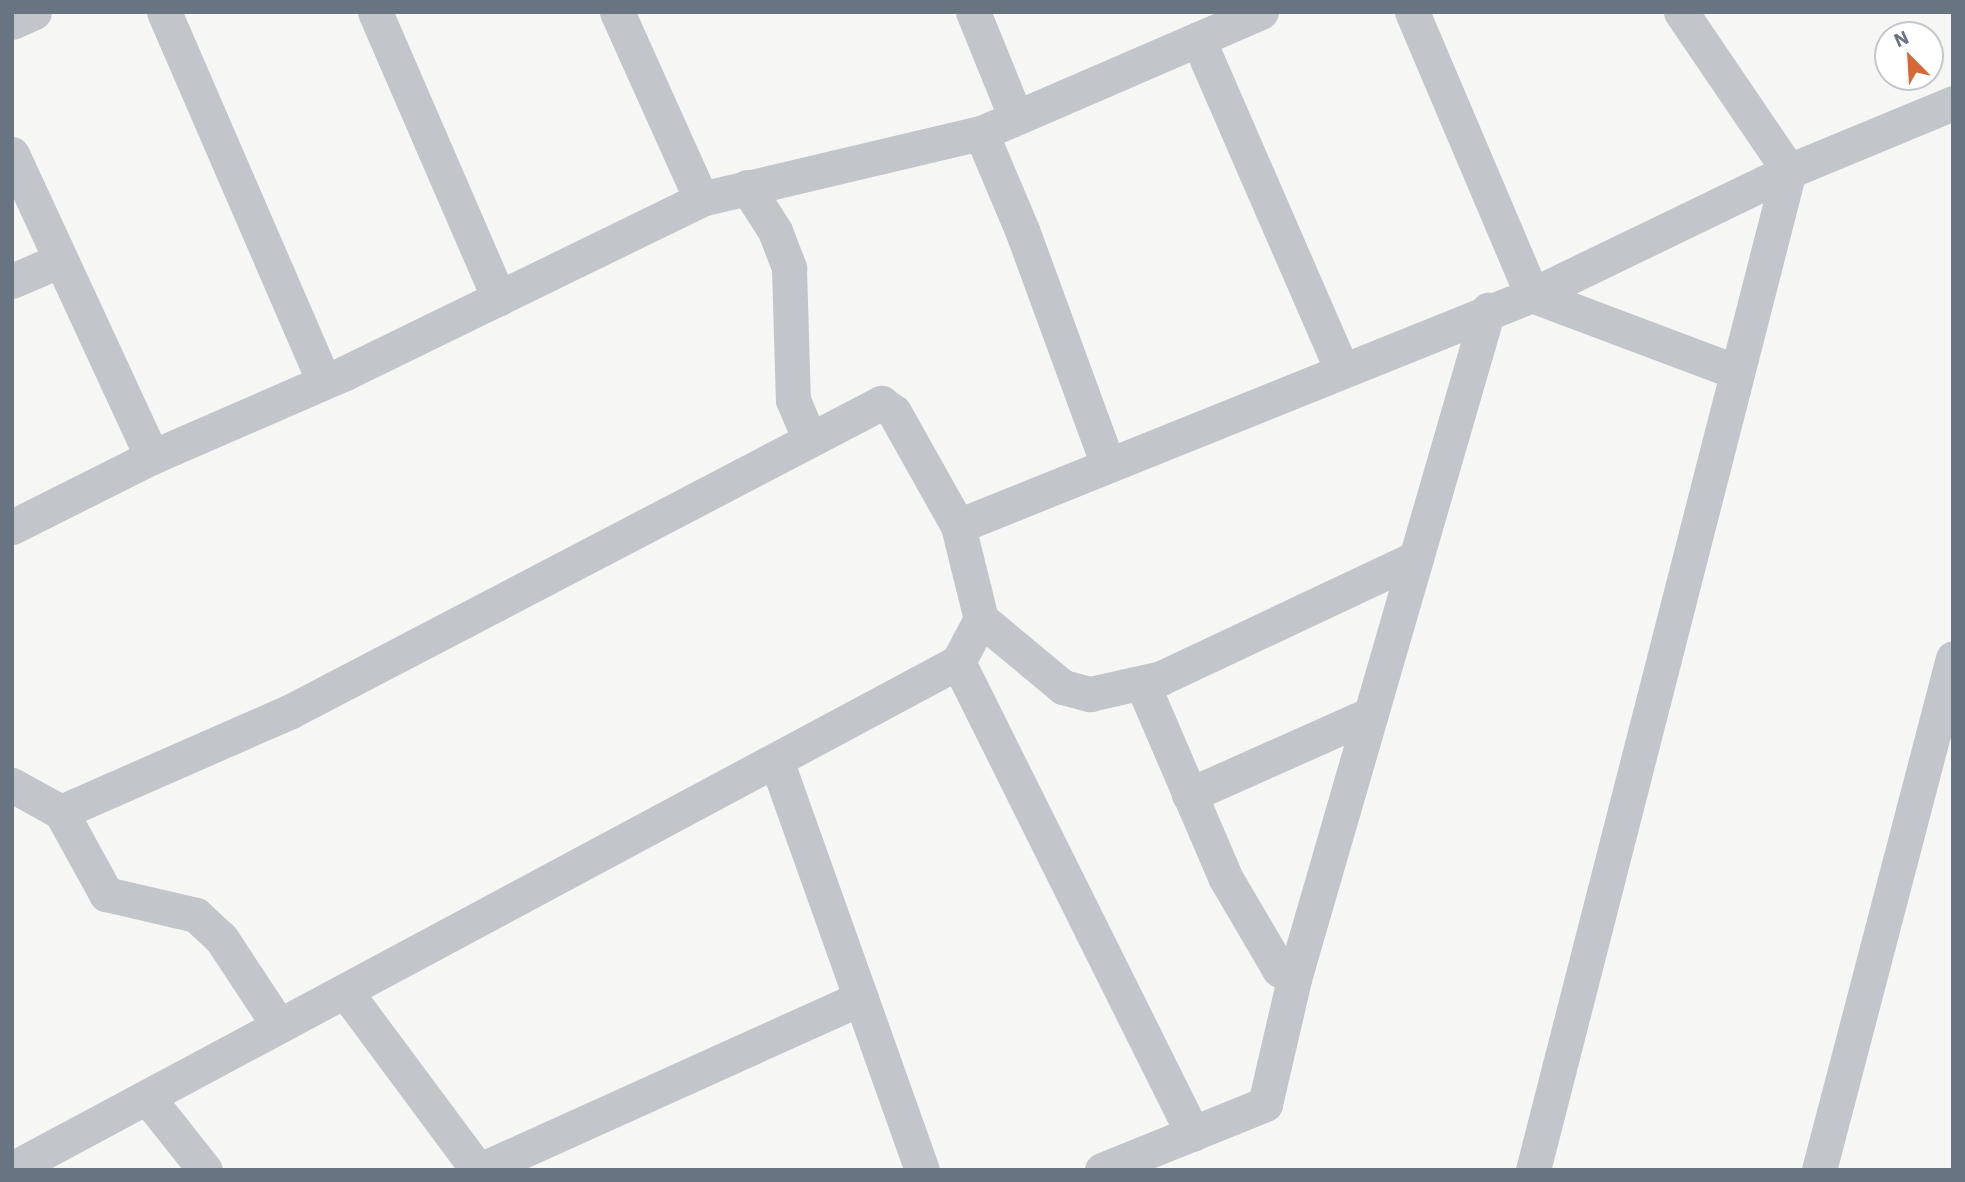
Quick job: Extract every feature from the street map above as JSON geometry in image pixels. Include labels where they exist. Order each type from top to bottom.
[{"type":"street","points":[[12,22],[34,12]]},
{"type":"street","points":[[164,12],[324,381]]},
{"type":"street","points":[[375,12],[499,298]]},
{"type":"street","points":[[617,12],[701,199]]},
{"type":"street","points":[[973,12],[1016,118]]},
{"type":"street","points":[[12,527],[152,457],[324,381],[701,199],[981,132],[1261,12]]},
{"type":"street","points":[[1412,12],[1532,295],[1737,372]]},
{"type":"street","points":[[1532,1170],[1789,171],[1681,12]]},
{"type":"street","points":[[1198,39],[1342,370]]},
{"type":"street","points":[[958,526],[1488,310],[1532,295],[1789,171],[1953,103]]},
{"type":"street","points":[[981,132],[1023,230],[1108,466]]},
{"type":"street","points":[[12,154],[152,457]]},
{"type":"street","points":[[747,187],[775,232],[789,268],[793,400],[810,440]]},
{"type":"street","points":[[12,281],[61,260]]},
{"type":"street","points":[[1102,1170],[1265,1104],[1294,978],[1488,310]]},
{"type":"street","points":[[61,813],[290,712],[881,403],[888,405],[958,526],[981,619],[1063,687],[1090,694],[1142,683],[1416,558]]},
{"type":"street","points":[[12,1169],[958,662],[981,619]]},
{"type":"street","points":[[1819,1170],[1953,658]]},
{"type":"street","points":[[958,662],[1193,1134]]},
{"type":"street","points":[[1142,683],[1226,877],[1279,969],[1294,978]]},
{"type":"street","points":[[1189,795],[1371,714]]},
{"type":"street","points":[[776,760],[922,1170]]},
{"type":"street","points":[[12,785],[61,813],[106,894],[196,915],[221,938],[279,1026]]},
{"type":"street","points":[[345,991],[479,1170],[861,998]]},
{"type":"street","points":[[147,1097],[205,1170]]}]
